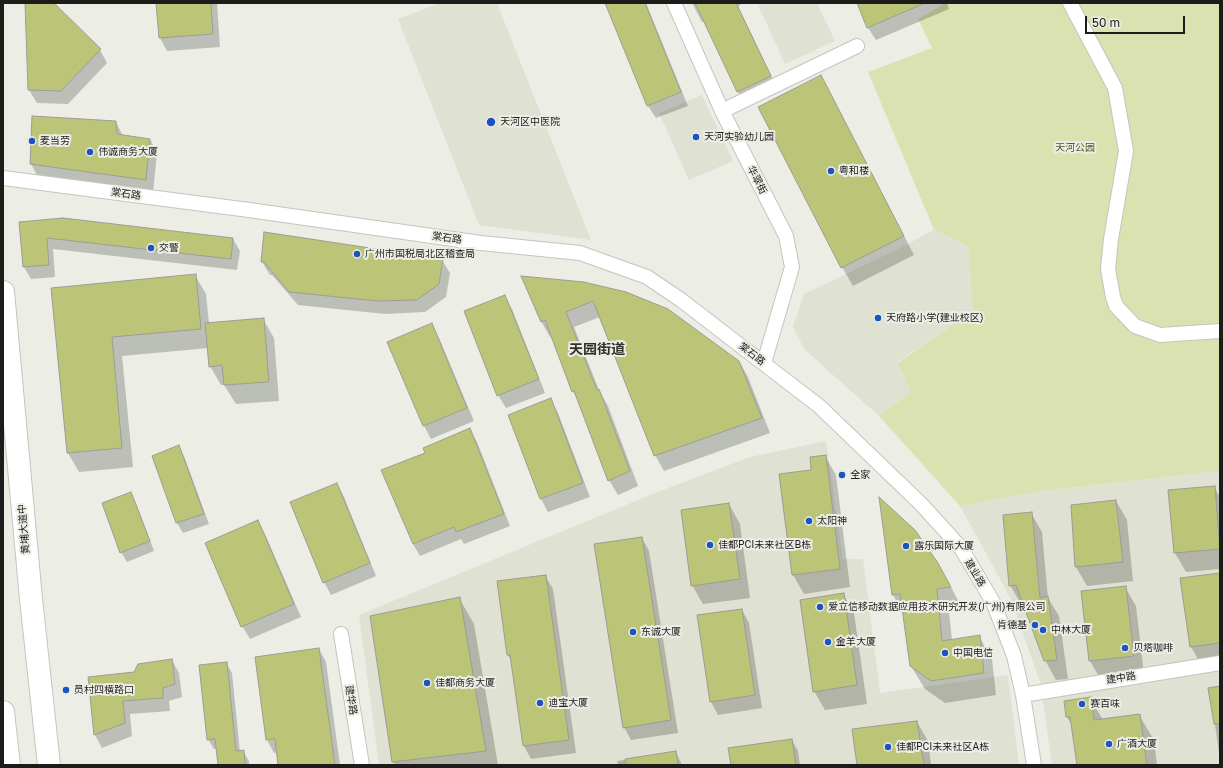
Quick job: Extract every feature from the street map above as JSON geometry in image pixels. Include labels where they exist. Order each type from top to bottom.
[{"type":"main road","name":"黄埔大道中","points":[[3,292],[31,599],[49,765]]},
{"type":"main road","points":[[3,712],[9,765]]},
{"type":"street","name":"华翠街","points":[[674,3],[722,111],[786,236],[792,268],[764,363]]},
{"type":"street","points":[[1070,3],[1115,88],[1126,151],[1111,239],[1108,269],[1112,297],[1116,306],[1134,326],[1160,335],[1220,331]]},
{"type":"street","points":[[722,111],[857,46]]},
{"type":"street","name":"棠石路","points":[[3,178],[241,209],[481,243],[580,253],[647,277],[681,300],[764,363],[819,406],[839,425]]},
{"type":"street","name":"建业路","points":[[839,425],[920,504],[961,548],[993,602],[1014,656],[1023,695],[1034,765]]},
{"type":"street","name":"建华路","points":[[341,634],[362,765]]},
{"type":"street","name":"建中路","points":[[1023,695],[1220,663]]},
{"type":"shaded area","name":"天河区中医院","points":[[440,3],[497,3],[591,240],[479,225],[398,19]]},
{"type":"shaded area","points":[[757,3],[817,3],[835,41],[785,64]]},
{"type":"shaded area","name":"天河实验幼儿园","points":[[702,95],[733,161],[689,180],[659,113]]},
{"type":"shaded area","name":"天府路小学(建业校区)","points":[[934,230],[968,246],[973,310],[898,362],[911,392],[879,416],[804,349],[793,327],[804,294]]},
{"type":"shaded area","points":[[826,441],[843,559],[863,559],[880,693],[1008,675],[1019,765],[379,765],[359,615],[655,493],[750,457]]},
{"type":"shaded area","points":[[1220,471],[1220,765],[1052,765],[1040,682],[1010,597],[960,506],[1041,491]]},
{"type":"green space","name":"天河公园","points":[[946,3],[1220,3],[1220,471],[1041,491],[960,506],[879,416],[911,392],[898,363],[973,310],[968,246],[934,230],[868,72],[932,48],[918,19]]},
{"type":"building","points":[[25,3],[54,3],[101,49],[61,91],[28,90]]},
{"type":"building","points":[[156,3],[211,3],[213,34],[159,38]]},
{"type":"building","points":[[605,3],[645,3],[681,92],[647,106]]},
{"type":"building","points":[[695,3],[736,3],[771,76],[737,92]]},
{"type":"building","points":[[857,3],[925,3],[867,28]]},
{"type":"building","name":"粤和楼","points":[[821,75],[904,236],[841,268],[758,107]]},
{"type":"building","name":"伟诚商务大厦","points":[[32,116],[116,121],[117,134],[150,139],[146,180],[30,164]]},
{"type":"building","points":[[63,218],[233,238],[231,259],[47,238],[49,265],[23,267],[19,222]]},
{"type":"building","points":[[264,232],[443,259],[439,284],[417,300],[377,301],[289,292],[264,262],[261,262]]},
{"type":"building","points":[[196,274],[201,329],[112,337],[122,448],[67,453],[51,288]]},
{"type":"building","points":[[521,276],[584,282],[626,292],[668,309],[739,361],[762,418],[654,456],[593,301],[566,312],[597,390],[599,389],[630,471],[608,481],[545,320],[541,322]]},
{"type":"building","points":[[505,295],[539,379],[497,396],[464,311]]},
{"type":"building","points":[[264,318],[269,382],[224,385],[222,365],[209,367],[205,323]]},
{"type":"building","points":[[432,323],[467,408],[423,426],[387,342]]},
{"type":"building","points":[[551,398],[583,483],[540,499],[508,415]]},
{"type":"building","points":[[470,428],[504,514],[456,532],[454,527],[413,544],[381,470],[425,453],[423,448]]},
{"type":"building","points":[[179,445],[204,514],[176,523],[152,456]]},
{"type":"building","name":"太阳神","points":[[826,455],[840,569],[792,575],[779,474],[811,470],[810,457]]},
{"type":"building","points":[[337,483],[370,563],[323,583],[290,502]]},
{"type":"building","points":[[1215,486],[1220,549],[1174,553],[1168,490]]},
{"type":"building","points":[[131,492],[150,541],[120,553],[102,503]]},
{"type":"building","points":[[879,497],[915,530],[938,563],[951,587],[937,589],[942,641],[980,635],[984,673],[931,681],[910,666],[900,594],[892,595]]},
{"type":"building","points":[[1116,500],[1123,562],[1075,567],[1071,505]]},
{"type":"building","name":"佳都PCI未来社区B栋","points":[[729,503],[740,579],[691,586],[681,510]]},
{"type":"building","points":[[1032,512],[1040,598],[1048,596],[1057,660],[1044,661],[1016,585],[1009,586],[1003,515]]},
{"type":"building","points":[[258,520],[294,604],[241,627],[205,543]]},
{"type":"building","name":"东诚大厦","points":[[642,537],[671,720],[623,728],[594,544]]},
{"type":"building","points":[[1220,573],[1220,643],[1190,647],[1180,578]]},
{"type":"building","points":[[546,575],[569,740],[523,746],[510,655],[507,655],[497,581]]},
{"type":"building","points":[[1126,586],[1134,656],[1089,661],[1081,591]]},
{"type":"building","name":"金羊大厦","points":[[844,593],[857,685],[813,692],[800,600]]},
{"type":"building","name":"佳都商务大厦","points":[[460,597],[486,751],[392,762],[370,616]]},
{"type":"building","points":[[742,609],[755,695],[710,702],[697,615]]},
{"type":"building","points":[[319,648],[335,765],[278,765],[275,739],[266,740],[255,657]]},
{"type":"building","points":[[172,659],[175,684],[163,688],[163,698],[123,701],[125,723],[94,735],[88,677],[134,672],[138,664]]},
{"type":"building","points":[[227,662],[236,751],[244,750],[245,765],[218,765],[215,739],[207,740],[199,665]]},
{"type":"building","points":[[1220,686],[1220,724],[1214,724],[1208,688]]},
{"type":"building","name":"广酒大厦","points":[[1091,697],[1094,720],[1140,714],[1147,765],[1077,765],[1070,717],[1066,717],[1064,701]]},
{"type":"building","name":"佳都PCI未来社区A栋","points":[[917,721],[924,765],[857,765],[852,729]]},
{"type":"building","points":[[792,739],[796,765],[731,765],[728,748]]},
{"type":"building","points":[[676,751],[678,765],[626,765],[625,759]]},
{"type":"place","name":"天河区中医院","points":[[491,122]]},
{"type":"place","name":"天河实验幼儿园","points":[[696,137]]},
{"type":"place","name":"麦当劳","points":[[32,141]]},
{"type":"place","name":"伟诚商务大厦","points":[[90,152]]},
{"type":"place","name":"粤和楼","points":[[831,171]]},
{"type":"place","name":"交警","points":[[151,248]]},
{"type":"place","name":"广州市国税局北区稽查局","points":[[357,254]]},
{"type":"place","name":"天府路小学(建业校区)","points":[[878,318]]},
{"type":"place","name":"全家","points":[[842,475]]},
{"type":"place","name":"太阳神","points":[[809,521]]},
{"type":"place","name":"佳都PCI未来社区B栋","points":[[710,545]]},
{"type":"place","name":"露乐国际大厦","points":[[906,546]]},
{"type":"place","name":"爱立信移动数据应用技术研究开发(广州)有限公司","points":[[820,607]]},
{"type":"place","name":"肯德基","points":[[1035,625]]},
{"type":"place","name":"中林大厦","points":[[1043,630]]},
{"type":"place","name":"东诚大厦","points":[[633,632]]},
{"type":"place","name":"金羊大厦","points":[[828,642]]},
{"type":"place","name":"贝塔咖啡","points":[[1125,648]]},
{"type":"place","name":"中国电信","points":[[945,653]]},
{"type":"place","name":"佳都商务大厦","points":[[427,683]]},
{"type":"place","name":"员村四横路口","points":[[66,690]]},
{"type":"place","name":"迪宝大厦","points":[[540,703]]},
{"type":"place","name":"赛百味","points":[[1082,704]]},
{"type":"place","name":"广酒大厦","points":[[1109,744]]},
{"type":"place","name":"佳都PCI未来社区A栋","points":[[888,747]]},
{"type":"district","name":"天园街道","points":[[597,350]]}]
